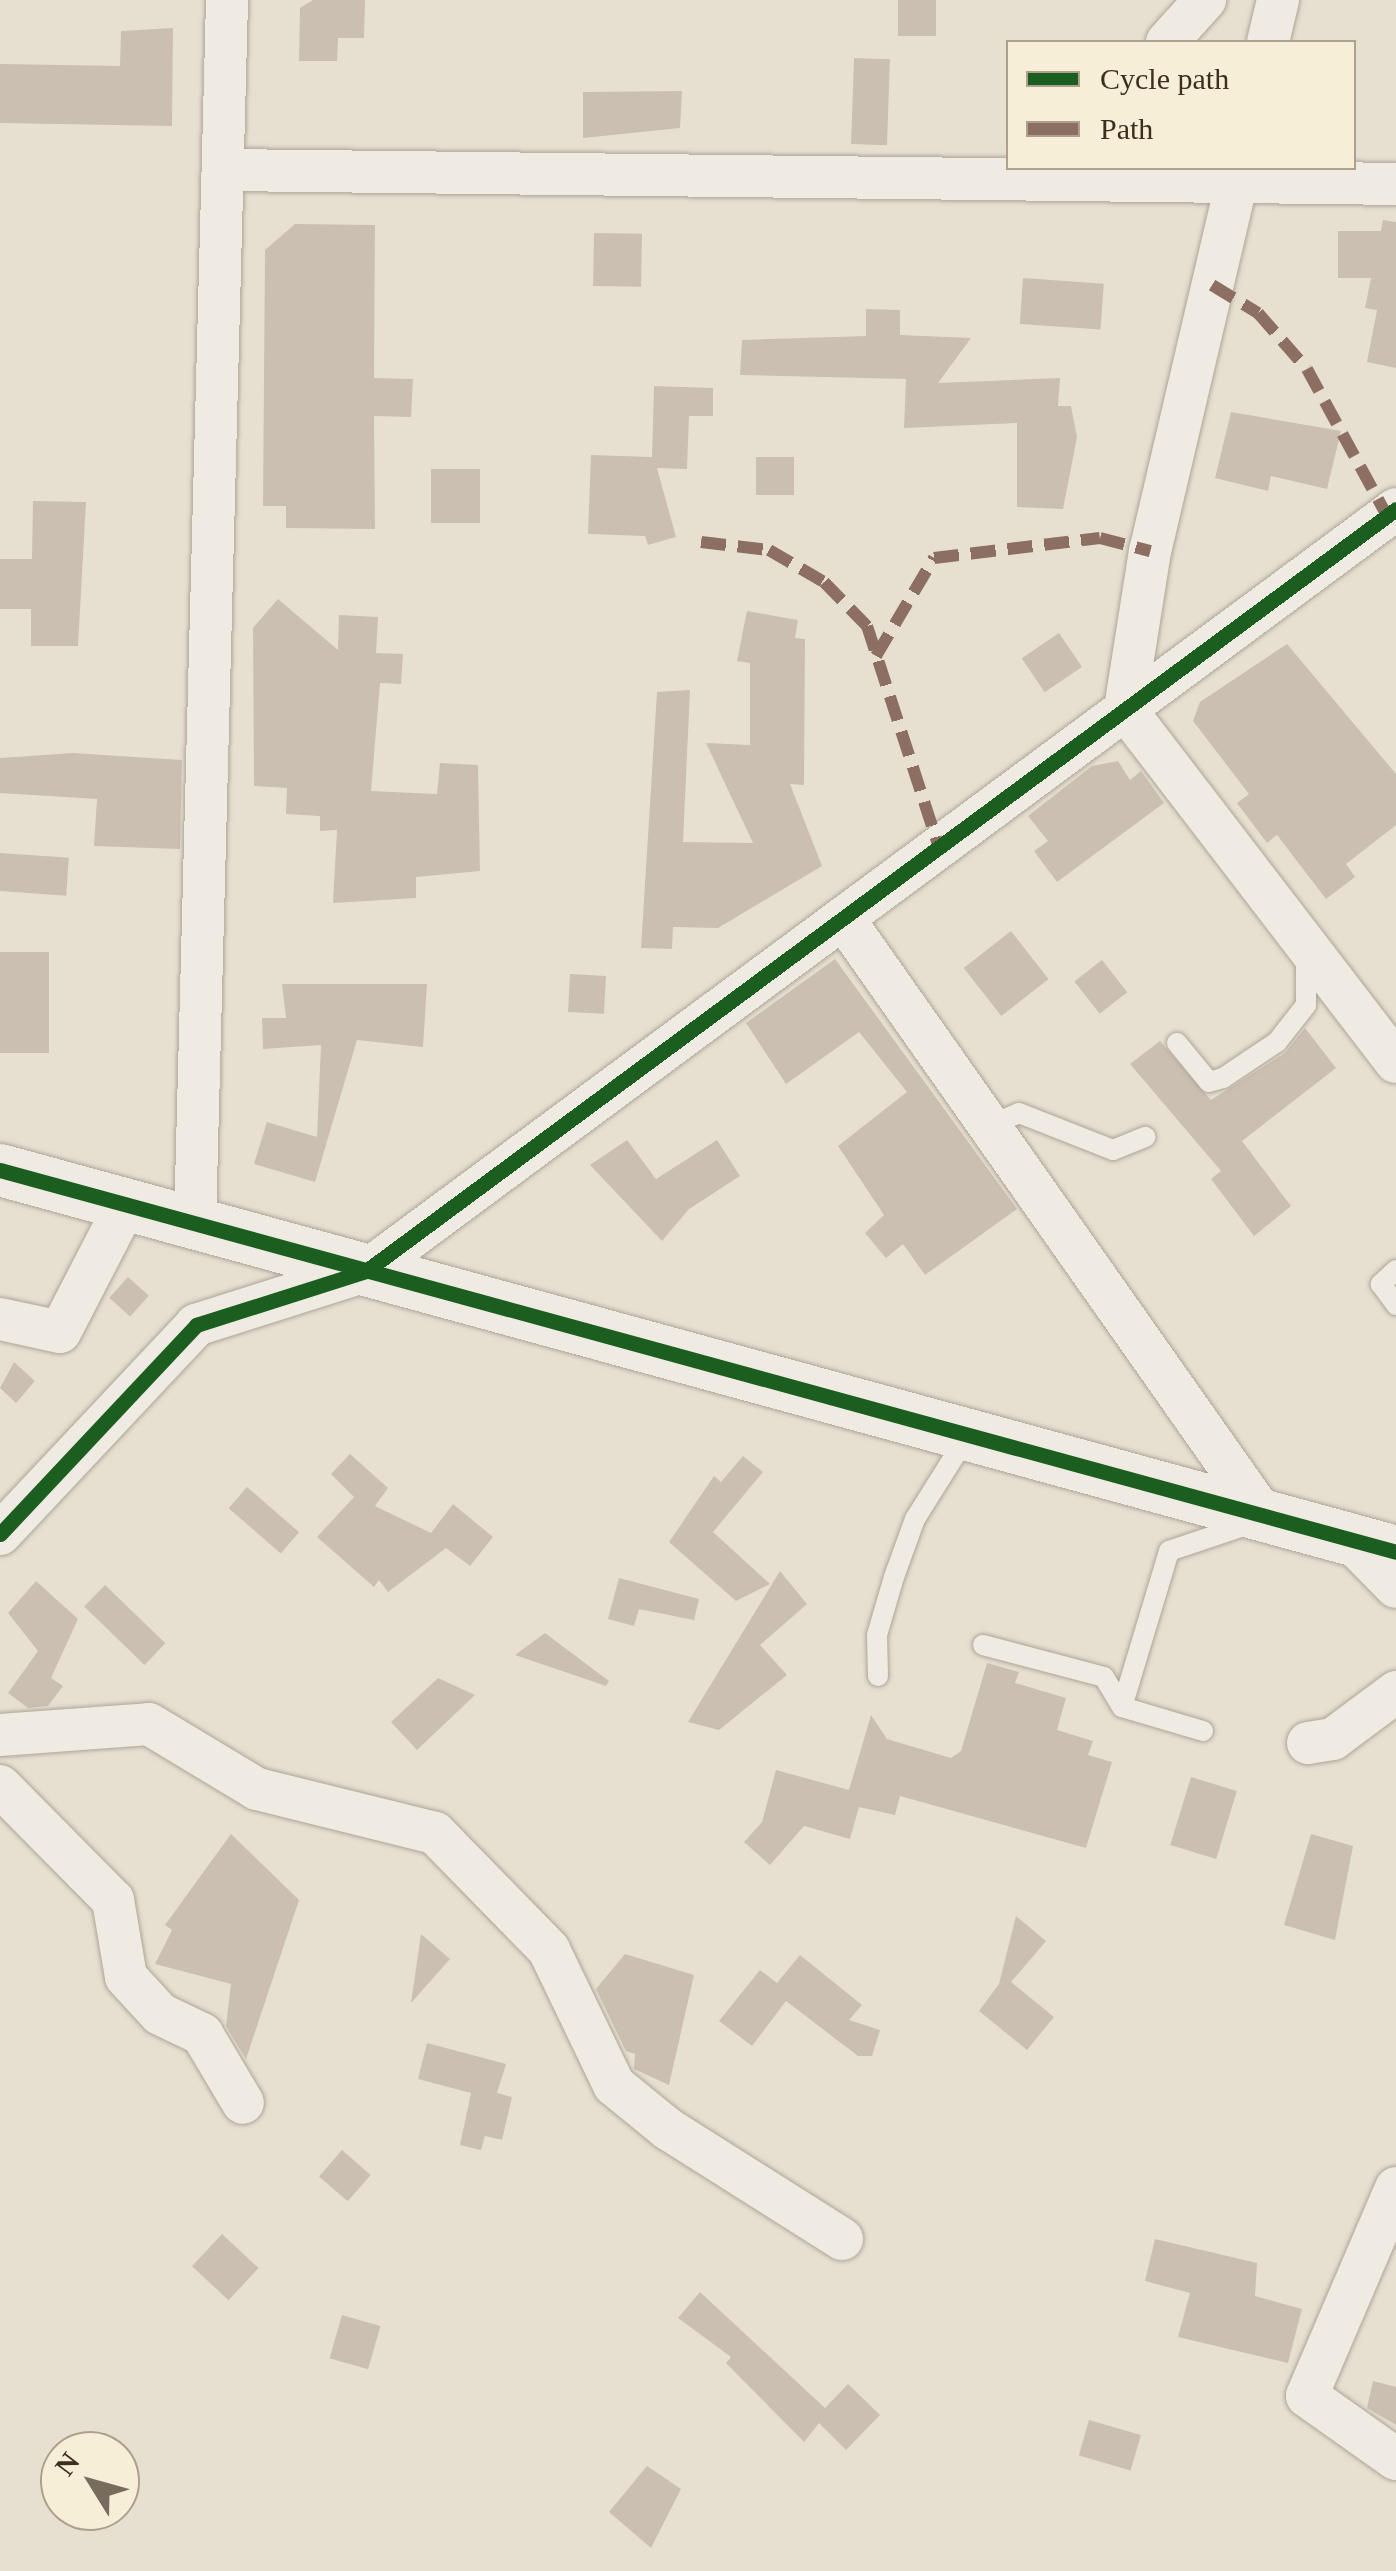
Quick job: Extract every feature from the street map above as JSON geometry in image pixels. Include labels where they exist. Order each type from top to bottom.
[{"type":"street","points":[[195,1223],[227,0]]},
{"type":"street","points":[[1169,40],[1204,0]]},
{"type":"street","points":[[1268,40],[1278,0]]},
{"type":"street","points":[[225,170],[1238,174],[1396,184]]},
{"type":"street","points":[[1238,174],[1150,551],[1125,709],[1396,1062]]},
{"type":"street","points":[[0,1534],[196,1325],[366,1271],[1125,709],[1393,518]]},
{"type":"street","points":[[844,918],[1266,1519]]},
{"type":"street","points":[[0,1170],[1372,1545],[1396,1587]]},
{"type":"street","points":[[0,1319],[60,1332],[126,1204]]},
{"type":"street","points":[[1308,1743],[1333,1739],[1396,1692]]},
{"type":"street","points":[[0,1735],[149,1724],[257,1789],[435,1833],[549,1950],[614,2084],[668,2130],[842,2238]]},
{"type":"street","points":[[0,1786],[113,1900],[126,1977],[160,2014],[202,2034],[243,2103]]},
{"type":"street","points":[[1396,2188],[1307,2396],[1396,2459]]},
{"type":"lane","points":[[1177,1043],[1209,1082],[1277,1042],[1306,1005],[1311,973],[1294,929]]},
{"type":"lane","points":[[991,1125],[1019,1113],[1114,1150],[1146,1137]]},
{"type":"lane","points":[[1396,1270],[1382,1284],[1396,1305]]},
{"type":"lane","points":[[878,1676],[877,1635],[899,1562],[968,1434]]},
{"type":"lane","points":[[1122,1707],[1169,1550],[1266,1519]]},
{"type":"lane","points":[[983,1645],[1104,1677],[1122,1707],[1203,1731]]},
{"type":"building","points":[[313,0],[365,0],[364,38],[338,38],[337,61],[299,61],[300,8]]},
{"type":"building","points":[[898,0],[936,0],[936,36],[898,36]]},
{"type":"building","points":[[173,28],[172,126],[0,123],[0,64],[120,66],[121,31]]},
{"type":"building","points":[[854,58],[890,59],[887,145],[851,144]]},
{"type":"building","points":[[682,91],[680,128],[583,138],[583,92]]},
{"type":"building","points":[[1383,220],[1396,222],[1396,368],[1367,362],[1377,310],[1365,308],[1371,278],[1338,278],[1338,231],[1381,231]]},
{"type":"building","points":[[295,224],[375,225],[374,378],[413,379],[411,417],[374,416],[375,529],[286,528],[286,506],[263,506],[265,250]]},
{"type":"building","points":[[594,233],[642,234],[641,287],[593,286]]},
{"type":"building","points":[[1023,278],[1104,284],[1101,330],[1020,324]]},
{"type":"building","points":[[866,309],[900,310],[900,335],[971,338],[938,383],[1060,378],[1058,406],[1071,406],[1077,437],[1063,509],[1017,507],[1017,423],[904,428],[906,379],[740,375],[742,340],[866,336]]},
{"type":"building","points":[[654,386],[713,388],[713,416],[689,416],[687,469],[657,468],[676,537],[648,545],[645,536],[588,534],[591,455],[652,457]]},
{"type":"building","points":[[1231,412],[1341,431],[1327,489],[1271,476],[1268,491],[1215,478]]},
{"type":"building","points":[[756,457],[794,457],[794,495],[756,495]]},
{"type":"building","points":[[431,469],[480,469],[480,523],[431,523]]},
{"type":"building","points":[[33,501],[86,502],[78,646],[31,646],[31,609],[0,609],[0,559],[32,559]]},
{"type":"building","points":[[278,599],[338,650],[339,615],[378,617],[376,653],[403,654],[401,684],[380,683],[371,791],[437,794],[440,763],[478,765],[480,871],[416,877],[416,898],[333,903],[337,830],[320,831],[320,816],[286,814],[287,788],[254,786],[253,628]]},
{"type":"building","points":[[747,611],[798,620],[795,638],[805,639],[804,785],[790,784],[822,866],[718,928],[673,927],[672,949],[641,948],[657,692],[690,690],[683,842],[753,843],[706,743],[750,745],[750,663],[737,661]]},
{"type":"building","points":[[1059,633],[1082,667],[1045,692],[1022,658]]},
{"type":"building","points":[[1287,644],[1396,774],[1396,825],[1346,864],[1355,877],[1326,899],[1277,835],[1267,843],[1237,803],[1249,794],[1193,721],[1200,702]]},
{"type":"building","points":[[73,753],[182,760],[180,849],[94,846],[97,799],[0,793],[0,758]]},
{"type":"building","points":[[1118,761],[1130,780],[1141,771],[1164,803],[1057,882],[1034,851],[1048,841],[1028,816],[1092,766]]},
{"type":"building","points":[[0,853],[69,858],[66,896],[0,891]]},
{"type":"building","points":[[1011,931],[1049,979],[1001,1016],[964,968]]},
{"type":"building","points":[[0,952],[49,952],[49,1053],[0,1053]]},
{"type":"building","points":[[835,959],[1017,1209],[925,1275],[903,1244],[886,1258],[865,1233],[884,1215],[838,1146],[907,1092],[859,1032],[786,1084],[746,1023]]},
{"type":"building","points":[[1102,960],[1127,992],[1100,1014],[1074,982]]},
{"type":"building","points":[[570,974],[606,976],[604,1014],[568,1012]]},
{"type":"building","points":[[282,984],[427,984],[423,1047],[357,1040],[315,1182],[254,1164],[267,1122],[317,1137],[321,1045],[263,1049],[262,1018],[286,1018]]},
{"type":"building","points":[[1305,1028],[1336,1068],[1242,1141],[1291,1206],[1254,1236],[1211,1179],[1221,1171],[1130,1064],[1160,1041],[1211,1100],[1285,1053]]},
{"type":"building","points":[[627,1140],[656,1179],[717,1140],[740,1176],[689,1209],[662,1241],[590,1165]]},
{"type":"building","points":[[128,1277],[149,1296],[130,1317],[109,1298]]},
{"type":"building","points":[[14,1362],[35,1381],[16,1403],[0,1388]]},
{"type":"building","points":[[350,1454],[388,1488],[375,1506],[431,1533],[453,1504],[493,1537],[470,1566],[446,1548],[388,1592],[379,1580],[374,1587],[317,1537],[354,1497],[331,1474]]},
{"type":"building","points":[[743,1456],[763,1472],[713,1532],[770,1584],[736,1601],[669,1542],[714,1476],[721,1482]]},
{"type":"building","points":[[247,1487],[299,1532],[281,1553],[229,1508]]},
{"type":"building","points":[[780,1571],[807,1604],[760,1645],[787,1675],[719,1730],[688,1722]]},
{"type":"building","points":[[619,1578],[699,1599],[694,1620],[639,1609],[634,1626],[608,1619]]},
{"type":"building","points":[[36,1581],[78,1619],[51,1678],[63,1686],[48,1706],[28,1708],[8,1693],[38,1651],[8,1613]]},
{"type":"building","points":[[105,1585],[165,1643],[145,1665],[84,1607]]},
{"type":"building","points":[[545,1633],[609,1681],[606,1686],[515,1655]]},
{"type":"building","points":[[987,1663],[1019,1672],[1015,1683],[1066,1698],[1057,1730],[1093,1741],[1088,1755],[1112,1762],[1086,1848],[900,1796],[895,1815],[859,1807],[850,1839],[804,1826],[770,1865],[744,1842],[762,1822],[776,1770],[849,1790],[871,1715],[887,1739],[951,1758],[961,1751]]},
{"type":"building","points":[[438,1678],[475,1695],[417,1750],[391,1722]]},
{"type":"building","points":[[1191,1777],[1237,1791],[1216,1859],[1170,1845]]},
{"type":"building","points":[[231,1834],[299,1900],[246,2059],[226,2026],[231,1984],[155,1964],[172,1930],[165,1925]]},
{"type":"building","points":[[1311,1834],[1353,1846],[1335,1940],[1284,1925]]},
{"type":"building","points":[[1016,1916],[1046,1941],[1011,1982],[1054,2017],[1027,2050],[979,2011],[999,1984]]},
{"type":"building","points":[[421,1934],[450,1959],[411,2003]]},
{"type":"building","points":[[625,1954],[694,1975],[669,2085],[634,2069],[635,2054],[626,2051],[596,1989]]},
{"type":"building","points":[[800,1955],[862,2005],[849,2020],[880,2030],[872,2056],[858,2056],[786,2001],[752,2046],[719,2021],[760,1970],[777,1983]]},
{"type":"building","points":[[427,2043],[506,2064],[497,2093],[512,2097],[502,2140],[485,2136],[481,2150],[460,2145],[471,2093],[418,2079]]},
{"type":"building","points":[[342,2150],[371,2175],[348,2201],[319,2176]]},
{"type":"building","points":[[222,2234],[259,2268],[229,2300],[192,2266]]},
{"type":"building","points":[[1155,2239],[1257,2263],[1255,2296],[1302,2309],[1288,2363],[1178,2337],[1190,2293],[1145,2281]]},
{"type":"building","points":[[700,2292],[825,2408],[848,2384],[880,2415],[846,2450],[819,2423],[804,2442],[726,2363],[731,2357],[678,2318]]},
{"type":"building","points":[[342,2315],[380,2326],[368,2369],[330,2358]]},
{"type":"building","points":[[1373,2381],[1396,2387],[1396,2425],[1367,2408]]},
{"type":"building","points":[[1089,2420],[1141,2435],[1131,2470],[1079,2456]]},
{"type":"building","points":[[647,2466],[681,2489],[651,2548],[609,2512]]},
{"type":"marked path","points":[[1212,285],[1258,313],[1307,369],[1387,516]]},
{"type":"marked path","points":[[876,656],[934,558],[1100,538],[1150,551]]},
{"type":"marked path","points":[[701,542],[769,550],[824,582],[867,626],[939,847]]},
{"type":"cycle path","points":[[0,1534],[196,1325],[366,1271],[1396,509]]},
{"type":"cycle path","points":[[0,1170],[1396,1552]]}]
